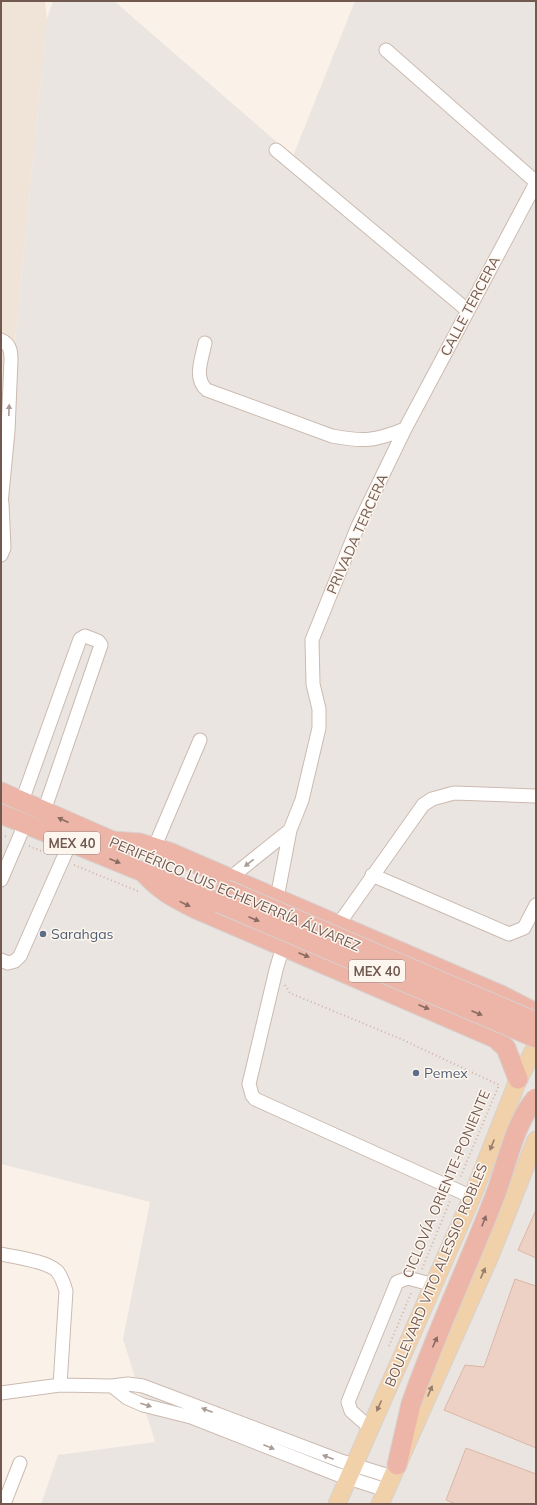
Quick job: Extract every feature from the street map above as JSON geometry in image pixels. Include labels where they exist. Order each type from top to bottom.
[{"type":"highway","name":"PERIFÉRICO LUIS ECHEVERRÍA ÁLVAREZ","points":[[1,792],[224,890],[536,1022]]},
{"type":"highway","name":"PERIFÉRICO LUIS ECHEVERRÍA ÁLVAREZ","points":[[1,814],[143,872],[224,890],[536,1038]]},
{"type":"highway","points":[[112,841],[140,843],[155,846],[224,890],[277,898],[503,996],[536,1013]]},
{"type":"highway","points":[[143,872],[168,896],[495,1038],[506,1048],[518,1079]]},
{"type":"highway","points":[[495,1038],[503,1032],[508,1024],[510,1014],[508,1005],[503,996]]},
{"type":"highway","points":[[495,1038],[524,1034],[536,1030]]},
{"type":"highway","points":[[389,1484],[411,1404],[426,1360],[496,1192],[521,1124],[529,1106],[536,1098]]},
{"type":"main road","name":"BOULEVARD VITO ALESSIO ROBLES","points":[[337,1504],[369,1427],[434,1285],[472,1197],[518,1079],[536,1046]]},
{"type":"main road","points":[[506,1109],[519,1108],[536,1115]]},
{"type":"main road","points":[[389,1484],[490,1256],[536,1140]]},
{"type":"street","points":[[386,50],[536,183]]},
{"type":"street","points":[[276,150],[467,310]]},
{"type":"street","name":"CALLE TERCERA","points":[[405,429],[467,310],[536,183]]},
{"type":"street","points":[[1,340],[5,342],[10,350],[4,431],[1,504],[4,548],[1,555]]},
{"type":"street","points":[[205,343],[199,368],[199,380],[201,386],[207,390],[332,436],[352,440],[380,439],[405,429]]},
{"type":"street","name":"PRIVADA TERCERA","points":[[290,830],[302,800],[319,728],[320,708],[313,684],[312,640],[358,526],[405,429]]},
{"type":"street","points":[[22,801],[80,639],[85,636],[98,641],[100,646],[44,811]]},
{"type":"street","points":[[155,846],[200,740]]},
{"type":"street","points":[[338,925],[423,805],[432,799],[454,793],[536,796]]},
{"type":"street","points":[[1,880],[25,824]]},
{"type":"street","points":[[224,890],[290,830]]},
{"type":"street","points":[[277,898],[290,830]]},
{"type":"street","points":[[1,960],[8,963],[15,961],[20,956],[70,843]]},
{"type":"street","points":[[372,875],[509,934],[524,928],[536,905]]},
{"type":"street","points":[[284,946],[276,970],[248,1084],[249,1090],[255,1099],[472,1197]]},
{"type":"street","points":[[1,1254],[45,1265],[56,1270],[62,1278],[66,1291],[60,1385]]},
{"type":"street","points":[[369,1427],[351,1411],[348,1402],[349,1396],[397,1282],[404,1279],[417,1280],[434,1285]]},
{"type":"street","points":[[1,1393],[60,1385],[112,1386],[128,1384],[143,1386],[235,1427],[351,1472],[389,1484]]},
{"type":"street","points":[[112,1386],[127,1398],[143,1405],[235,1427]]},
{"type":"street","points":[[4,1504],[20,1463]]},
{"type":"path","points":[[1,835],[143,893]]},
{"type":"path","name":"CICLOVÍA ORIENTE-PONIENTE","points":[[276,970],[290,993],[401,1039],[499,1085],[387,1353]]},
{"type":"shaded area","points":[[1,1],[45,1],[47,19],[1,482]]},
{"type":"shaded area","points":[[53,1],[114,1],[293,156],[355,1],[536,1],[536,1504],[41,1504],[58,1455],[155,1442],[123,1339],[150,1202],[1,1164],[1,482],[47,19]]},
{"type":"building","points":[[536,1210],[536,1258],[518,1250]]},
{"type":"building","points":[[515,1279],[536,1286],[536,1448],[444,1410],[465,1365],[484,1367]]},
{"type":"building","points":[[466,1448],[536,1474],[536,1504],[456,1504],[446,1500]]},
{"type":"place","name":"Sarahgas","points":[[43,934]]},
{"type":"place","name":"Pemex","points":[[416,1073]]}]
